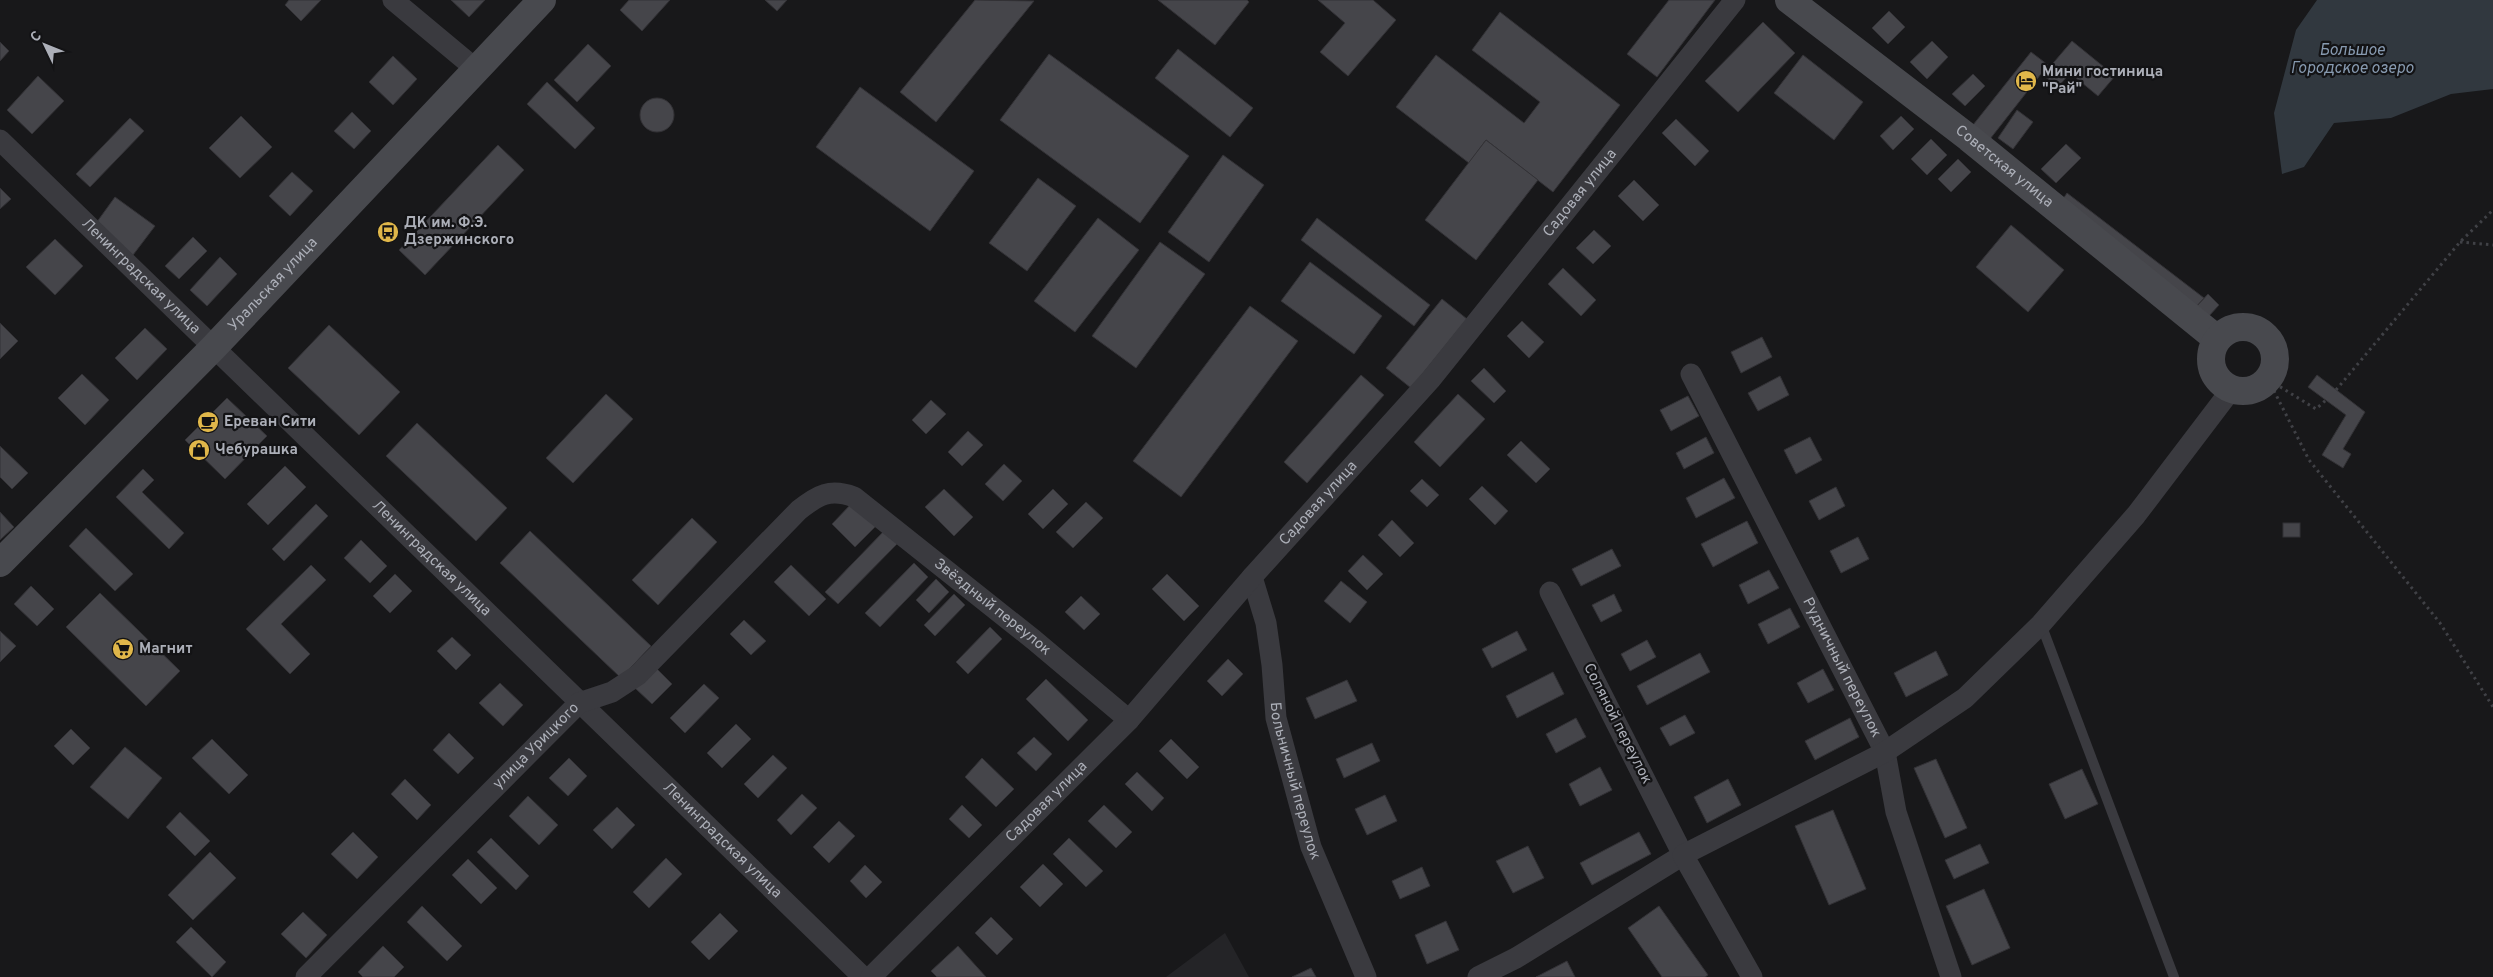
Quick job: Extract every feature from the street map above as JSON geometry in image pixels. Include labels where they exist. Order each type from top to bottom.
[{"type":"street","points":[[393,0],[477,70]]},
{"type":"street","name":"Уральская улица","points":[[0,564],[214,347],[542,0]]},
{"type":"street","name":"Садовая улица","points":[[871,977],[1129,720],[1252,577],[1431,379],[1735,0]]},
{"type":"street","name":"Советская улица","points":[[1789,0],[1969,138],[2217,339]]},
{"type":"street","name":"Ленинградская улица","points":[[0,140],[863,977]]},
{"type":"street","points":[[2247,327],[2257,330],[2266,337],[2272,346],[2275,357],[2275,365],[2268,379],[2251,390],[2232,390],[2219,381],[2211,368],[2211,353],[2217,339],[2230,329],[2247,327]]},
{"type":"street","name":"Рудничный переулок","points":[[1691,374],[1885,752],[1896,812],[1951,977]]},
{"type":"street","points":[[1478,977],[1516,958],[1683,855],[1885,752],[1965,698],[2041,624],[2136,515],[2232,390]]},
{"type":"street","name":"улица Урицкого","points":[[306,977],[579,703],[612,692],[638,675],[799,510],[816,497],[839,491],[854,497]]},
{"type":"street","name":"Звёздный переулок","points":[[854,497],[1034,640],[1129,720]]},
{"type":"street","name":"Больничный переулок","points":[[1252,577],[1266,623],[1272,665],[1276,718],[1311,847],[1366,977]]},
{"type":"street","name":"Соляной переулок","points":[[1550,592],[1683,855],[1752,977]]},
{"type":"lane","points":[[2041,624],[2174,977]]},
{"type":"path","points":[[2336,390],[2460,242],[2493,210]]},
{"type":"path","points":[[2460,242],[2493,245]]},
{"type":"path","points":[[2268,379],[2316,409],[2326,400]]},
{"type":"path","points":[[2268,379],[2309,460],[2440,623],[2493,707]]},
{"type":"shaded area","points":[[1225,933],[1249,977],[1166,977]]},
{"type":"water","name":"Большое Городское озеро","points":[[2317,0],[2493,0],[2493,89],[2451,94],[2391,118],[2334,123],[2304,167],[2282,174],[2274,113],[2296,30]]},
{"type":"building","points":[[289,0],[321,0],[301,21],[285,5]]},
{"type":"building","points":[[451,0],[485,0],[469,17]]},
{"type":"building","points":[[629,0],[670,0],[642,31],[620,10]]},
{"type":"building","points":[[765,0],[787,0],[777,11]]},
{"type":"building","points":[[975,0],[1034,1],[936,122],[900,92]]},
{"type":"building","points":[[1158,0],[1247,0],[1249,2],[1215,45]]},
{"type":"building","points":[[1318,0],[1373,0],[1396,20],[1348,76],[1320,52],[1345,23]]},
{"type":"building","points":[[1669,0],[1715,0],[1657,77],[1627,54]]},
{"type":"building","points":[[1889,11],[1905,27],[1888,44],[1872,28]]},
{"type":"building","points":[[1500,12],[1620,105],[1553,192],[1486,140],[1469,163],[1396,107],[1436,55],[1524,123],[1540,102],[1472,50]]},
{"type":"building","points":[[1763,22],[1795,53],[1738,112],[1705,81]]},
{"type":"building","points":[[1932,41],[1948,57],[1927,79],[1910,62]]},
{"type":"building","points":[[2072,41],[2115,76],[2098,96],[2070,73],[2058,87],[2043,75]]},
{"type":"building","points":[[0,42],[9,51],[0,61]]},
{"type":"building","points":[[588,44],[611,66],[577,102],[554,80]]},
{"type":"building","points":[[1178,49],[1253,108],[1230,137],[1155,78]]},
{"type":"building","points":[[2031,52],[2048,65],[1990,139],[1973,125]]},
{"type":"building","points":[[1049,54],[1189,156],[1140,223],[1000,120]]},
{"type":"building","points":[[1803,55],[1863,102],[1834,140],[1774,93]]},
{"type":"building","points":[[393,56],[417,79],[393,105],[369,82]]},
{"type":"building","points":[[1973,74],[1985,86],[1965,106],[1952,94]]},
{"type":"building","points":[[38,76],[64,101],[32,134],[7,110]]},
{"type":"building","points":[[547,82],[595,128],[575,149],[527,104]]},
{"type":"building","points":[[860,87],[974,171],[930,231],[816,147]]},
{"type":"building","points":[[657,98],[664,99],[669,103],[673,108],[673,122],[669,127],[664,131],[657,132],[650,131],[645,127],[641,122],[640,115],[641,108],[645,103],[650,99]]},
{"type":"building","points":[[2017,110],[2033,122],[2013,149],[1998,138]]},
{"type":"building","points":[[352,112],[371,131],[354,149],[334,131]]},
{"type":"building","points":[[241,116],[272,147],[240,178],[209,148]]},
{"type":"building","points":[[1901,116],[1914,129],[1893,150],[1880,136]]},
{"type":"building","points":[[130,118],[144,131],[90,187],[76,174]]},
{"type":"building","points":[[1676,119],[1709,151],[1695,166],[1662,133]]},
{"type":"building","points":[[1931,139],[1947,155],[1927,175],[1911,159]]},
{"type":"building","points":[[1486,140],[1538,180],[1476,260],[1425,220]]},
{"type":"building","points":[[2066,144],[2081,158],[2056,183],[2041,169]]},
{"type":"building","points":[[498,145],[524,170],[425,275],[399,250]]},
{"type":"building","points":[[1223,155],[1264,185],[1209,262],[1168,232]]},
{"type":"building","points":[[1958,159],[1971,172],[1951,192],[1938,179]]},
{"type":"building","points":[[292,172],[313,191],[290,216],[269,196]]},
{"type":"building","points":[[1038,178],[1076,206],[1027,271],[989,243]]},
{"type":"building","points":[[1634,180],[1659,205],[1643,221],[1618,196]]},
{"type":"building","points":[[0,188],[11,199],[0,209]]},
{"type":"building","points":[[2067,193],[2204,298],[2197,306],[2061,202]]},
{"type":"building","points":[[115,197],[155,226],[133,255],[94,226]]},
{"type":"building","points":[[1098,218],[1139,250],[1075,332],[1034,301]]},
{"type":"building","points":[[1317,218],[1430,305],[1414,326],[1301,240]]},
{"type":"building","points":[[2011,225],[2064,270],[2028,312],[1976,267]]},
{"type":"building","points":[[1594,230],[1611,246],[1593,264],[1576,248]]},
{"type":"building","points":[[193,237],[207,251],[179,279],[165,266]]},
{"type":"building","points":[[55,239],[83,266],[55,295],[26,267]]},
{"type":"building","points":[[1160,242],[1205,274],[1136,368],[1092,336]]},
{"type":"building","points":[[220,257],[237,274],[207,306],[190,290]]},
{"type":"building","points":[[1310,262],[1382,316],[1354,354],[1281,301]]},
{"type":"building","points":[[1563,268],[1596,300],[1581,316],[1548,284]]},
{"type":"building","points":[[2208,294],[2219,305],[2209,316],[2197,306]]},
{"type":"building","points":[[1442,299],[1467,319],[1411,388],[1386,368]]},
{"type":"building","points":[[1250,306],[1298,341],[1181,497],[1133,461]]},
{"type":"building","points":[[1522,321],[1544,342],[1529,358],[1507,336]]},
{"type":"building","points":[[0,323],[18,341],[0,359]]},
{"type":"building","points":[[329,325],[400,392],[359,435],[288,368]]},
{"type":"building","points":[[145,328],[167,349],[137,380],[115,358]]},
{"type":"building","points":[[1762,337],[1772,357],[1741,373],[1731,352]]},
{"type":"building","points":[[1484,368],[1506,391],[1494,403],[1471,381]]},
{"type":"building","points":[[82,374],[109,400],[85,425],[58,398]]},
{"type":"building","points":[[1361,375],[1384,395],[1307,483],[1284,462]]},
{"type":"building","points":[[2317,375],[2365,412],[2343,449],[2351,454],[2343,468],[2322,455],[2346,415],[2308,387]]},
{"type":"building","points":[[1780,376],[1789,395],[1758,411],[1748,393]]},
{"type":"building","points":[[606,394],[633,419],[573,483],[546,458]]},
{"type":"building","points":[[1458,394],[1485,419],[1440,467],[1414,442]]},
{"type":"building","points":[[1688,396],[1699,416],[1671,431],[1660,410]]},
{"type":"building","points":[[227,398],[267,436],[225,479],[185,440]]},
{"type":"building","points":[[931,400],[946,414],[926,434],[912,420]]},
{"type":"building","points":[[417,423],[507,508],[476,541],[386,456]]},
{"type":"building","points":[[968,431],[983,445],[962,466],[948,452]]},
{"type":"building","points":[[1706,437],[1714,453],[1684,469],[1676,453]]},
{"type":"building","points":[[1810,437],[1822,460],[1796,474],[1784,450]]},
{"type":"building","points":[[1521,441],[1550,469],[1536,483],[1507,455]]},
{"type":"building","points":[[0,446],[28,473],[12,489],[0,477]]},
{"type":"building","points":[[1004,464],[1022,481],[1003,501],[985,484]]},
{"type":"building","points":[[285,466],[306,487],[268,525],[247,504]]},
{"type":"building","points":[[143,469],[154,480],[142,492],[184,533],[169,549],[116,497]]},
{"type":"building","points":[[1724,478],[1735,498],[1696,518],[1686,498]]},
{"type":"building","points":[[1422,479],[1439,495],[1427,507],[1410,491]]},
{"type":"building","points":[[1482,486],[1508,511],[1495,525],[1469,499]]},
{"type":"building","points":[[1836,487],[1845,506],[1819,520],[1809,501]]},
{"type":"building","points":[[944,489],[973,517],[954,536],[925,507]]},
{"type":"building","points":[[1053,489],[1068,504],[1043,529],[1028,514]]},
{"type":"building","points":[[1086,502],[1103,518],[1073,548],[1056,532]]},
{"type":"building","points":[[852,503],[876,526],[855,547],[832,524]]},
{"type":"building","points":[[316,504],[328,516],[284,561],[272,549]]},
{"type":"building","points":[[0,512],[14,527],[0,540]]},
{"type":"building","points":[[692,518],[717,542],[658,605],[632,580]]},
{"type":"building","points":[[1392,520],[1414,543],[1400,557],[1378,535]]},
{"type":"building","points":[[1747,521],[1758,543],[1713,567],[1701,544]]},
{"type":"building","points":[[2283,523],[2300,523],[2300,537],[2283,537]]},
{"type":"building","points":[[86,528],[133,574],[115,591],[69,546]]},
{"type":"building","points":[[530,531],[651,646],[621,678],[500,563]]},
{"type":"building","points":[[884,531],[897,544],[838,604],[825,592]]},
{"type":"building","points":[[1858,537],[1869,559],[1841,573],[1830,551]]},
{"type":"building","points":[[361,540],[387,566],[370,583],[344,558]]},
{"type":"building","points":[[1612,549],[1621,566],[1581,586],[1572,569]]},
{"type":"building","points":[[1363,555],[1383,574],[1367,590],[1348,571]]},
{"type":"building","points":[[914,563],[928,577],[880,627],[865,613]]},
{"type":"building","points":[[311,565],[326,580],[281,624],[310,654],[290,674],[246,629]]},
{"type":"building","points":[[791,565],[826,599],[809,616],[774,582]]},
{"type":"building","points":[[1769,570],[1779,588],[1748,604],[1739,585]]},
{"type":"building","points":[[395,574],[412,591],[390,613],[373,596]]},
{"type":"building","points":[[1167,574],[1199,606],[1184,621],[1152,589]]},
{"type":"building","points":[[936,579],[949,592],[929,613],[916,600]]},
{"type":"building","points":[[1341,581],[1367,602],[1350,623],[1324,601]]},
{"type":"building","points":[[31,586],[54,609],[37,626],[14,604]]},
{"type":"building","name":"Магнит","points":[[100,593],[180,671],[146,706],[66,627]]},
{"type":"building","points":[[954,594],[965,605],[935,636],[924,625]]},
{"type":"building","points":[[1614,594],[1622,611],[1601,622],[1592,605]]},
{"type":"building","points":[[1081,596],[1100,614],[1084,630],[1065,612]]},
{"type":"building","points":[[1790,608],[1800,627],[1768,644],[1758,624]]},
{"type":"building","points":[[744,620],[766,641],[751,655],[730,634]]},
{"type":"building","points":[[990,627],[1002,639],[968,674],[956,662]]},
{"type":"building","points":[[0,631],[16,646],[0,662]]},
{"type":"building","points":[[1517,631],[1527,650],[1492,668],[1482,649]]},
{"type":"building","points":[[452,637],[471,655],[456,670],[437,651]]},
{"type":"building","points":[[1647,640],[1656,657],[1630,671],[1621,654]]},
{"type":"building","points":[[1936,651],[1948,675],[1906,697],[1894,673]]},
{"type":"building","points":[[1700,653],[1710,672],[1647,705],[1637,686]]},
{"type":"building","points":[[1228,659],[1243,674],[1222,696],[1207,681]]},
{"type":"building","points":[[655,667],[672,684],[652,704],[635,688]]},
{"type":"building","points":[[1823,669],[1834,690],[1808,703],[1797,683]]},
{"type":"building","points":[[1553,672],[1564,694],[1517,718],[1506,696]]},
{"type":"building","points":[[1046,679],[1088,720],[1068,741],[1026,699]]},
{"type":"building","points":[[1347,680],[1357,701],[1315,719],[1306,698]]},
{"type":"building","points":[[500,683],[523,705],[503,726],[479,703]]},
{"type":"building","points":[[704,684],[719,698],[685,733],[670,718]]},
{"type":"building","points":[[1685,715],[1695,733],[1670,746],[1660,728]]},
{"type":"building","points":[[1576,718],[1586,737],[1556,753],[1546,734]]},
{"type":"building","points":[[1850,718],[1859,737],[1815,760],[1805,741]]},
{"type":"building","points":[[736,724],[751,739],[722,768],[707,753]]},
{"type":"building","points":[[71,729],[90,748],[73,765],[54,746]]},
{"type":"building","points":[[449,733],[474,758],[458,774],[433,750]]},
{"type":"building","points":[[1034,737],[1052,754],[1036,771],[1017,753]]},
{"type":"building","points":[[212,739],[248,775],[229,794],[192,758]]},
{"type":"building","points":[[1171,739],[1199,767],[1187,779],[1159,751]]},
{"type":"building","points":[[1372,743],[1380,761],[1344,778],[1336,759]]},
{"type":"building","points":[[125,747],[162,778],[128,819],[90,787]]},
{"type":"building","points":[[773,755],[787,768],[758,798],[744,784]]},
{"type":"building","points":[[569,758],[587,776],[568,796],[549,778]]},
{"type":"building","points":[[982,758],[1014,789],[996,807],[965,777]]},
{"type":"building","points":[[1936,759],[1967,828],[1945,838],[1914,768]]},
{"type":"building","points":[[1600,767],[1612,790],[1580,806],[1569,784]]},
{"type":"building","points":[[2082,769],[2098,804],[2065,819],[2049,784]]},
{"type":"building","points":[[1137,772],[1164,798],[1152,811],[1125,784]]},
{"type":"building","points":[[405,779],[431,805],[417,820],[391,794]]},
{"type":"building","points":[[1728,779],[1741,805],[1707,823],[1694,797]]},
{"type":"building","points":[[802,794],[817,808],[791,835],[777,820]]},
{"type":"building","points":[[1385,795],[1397,821],[1367,835],[1355,809]]},
{"type":"building","points":[[528,796],[558,825],[539,845],[509,816]]},
{"type":"building","points":[[962,805],[982,825],[969,838],[949,819]]},
{"type":"building","points":[[1104,805],[1132,832],[1116,848],[1088,821]]},
{"type":"building","points":[[617,807],[635,825],[612,849],[593,830]]},
{"type":"building","points":[[1833,810],[1866,889],[1829,905],[1795,826]]},
{"type":"building","points":[[180,812],[210,841],[195,856],[166,827]]},
{"type":"building","points":[[839,821],[855,836],[829,863],[813,847]]},
{"type":"building","points":[[353,832],[378,857],[357,879],[331,854]]},
{"type":"building","points":[[1639,832],[1651,854],[1592,885],[1580,863]]},
{"type":"building","points":[[491,838],[529,876],[516,890],[477,852]]},
{"type":"building","points":[[1069,838],[1103,871],[1086,887],[1053,854]]},
{"type":"building","points":[[1980,844],[1989,863],[1954,879],[1945,860]]},
{"type":"building","points":[[1528,846],[1544,878],[1513,893],[1496,861]]},
{"type":"building","points":[[210,852],[236,878],[193,920],[168,895]]},
{"type":"building","points":[[666,858],[682,874],[649,908],[633,892]]},
{"type":"building","points":[[468,859],[497,888],[481,904],[452,875]]},
{"type":"building","points":[[1043,864],[1063,884],[1040,907],[1020,887]]},
{"type":"building","points":[[865,865],[882,882],[866,898],[850,881]]},
{"type":"building","points":[[1422,867],[1430,886],[1400,899],[1392,881]]},
{"type":"building","points":[[1984,889],[2010,948],[1972,965],[1946,906]]},
{"type":"building","points":[[422,906],[462,946],[447,961],[407,922]]},
{"type":"building","points":[[1659,906],[1708,975],[1705,977],[1662,977],[1628,928]]},
{"type":"building","points":[[303,912],[327,935],[306,958],[281,934]]},
{"type":"building","points":[[720,913],[738,931],[709,960],[691,942]]},
{"type":"building","points":[[991,917],[1013,939],[997,955],[975,933]]},
{"type":"building","points":[[1446,921],[1459,950],[1427,964],[1415,935]]},
{"type":"building","points":[[191,927],[226,962],[212,977],[176,942]]},
{"type":"building","points":[[383,946],[404,967],[394,977],[363,977],[358,972]]},
{"type":"building","points":[[958,946],[986,977],[937,977],[931,971]]},
{"type":"building","points":[[1567,961],[1575,977],[1536,977]]},
{"type":"building","points":[[1311,968],[1316,977],[1292,977]]},
{"type":"place","name":"Мини гостиница \"Рай\"","points":[[2026,81]]},
{"type":"place","name":"ДК им. Ф.Э. Дзержинского","points":[[388,232]]},
{"type":"place","name":"Ереван Сити","points":[[208,422]]},
{"type":"place","name":"Чебурашка","points":[[199,450]]},
{"type":"place","name":"Магнит","points":[[123,649]]}]
